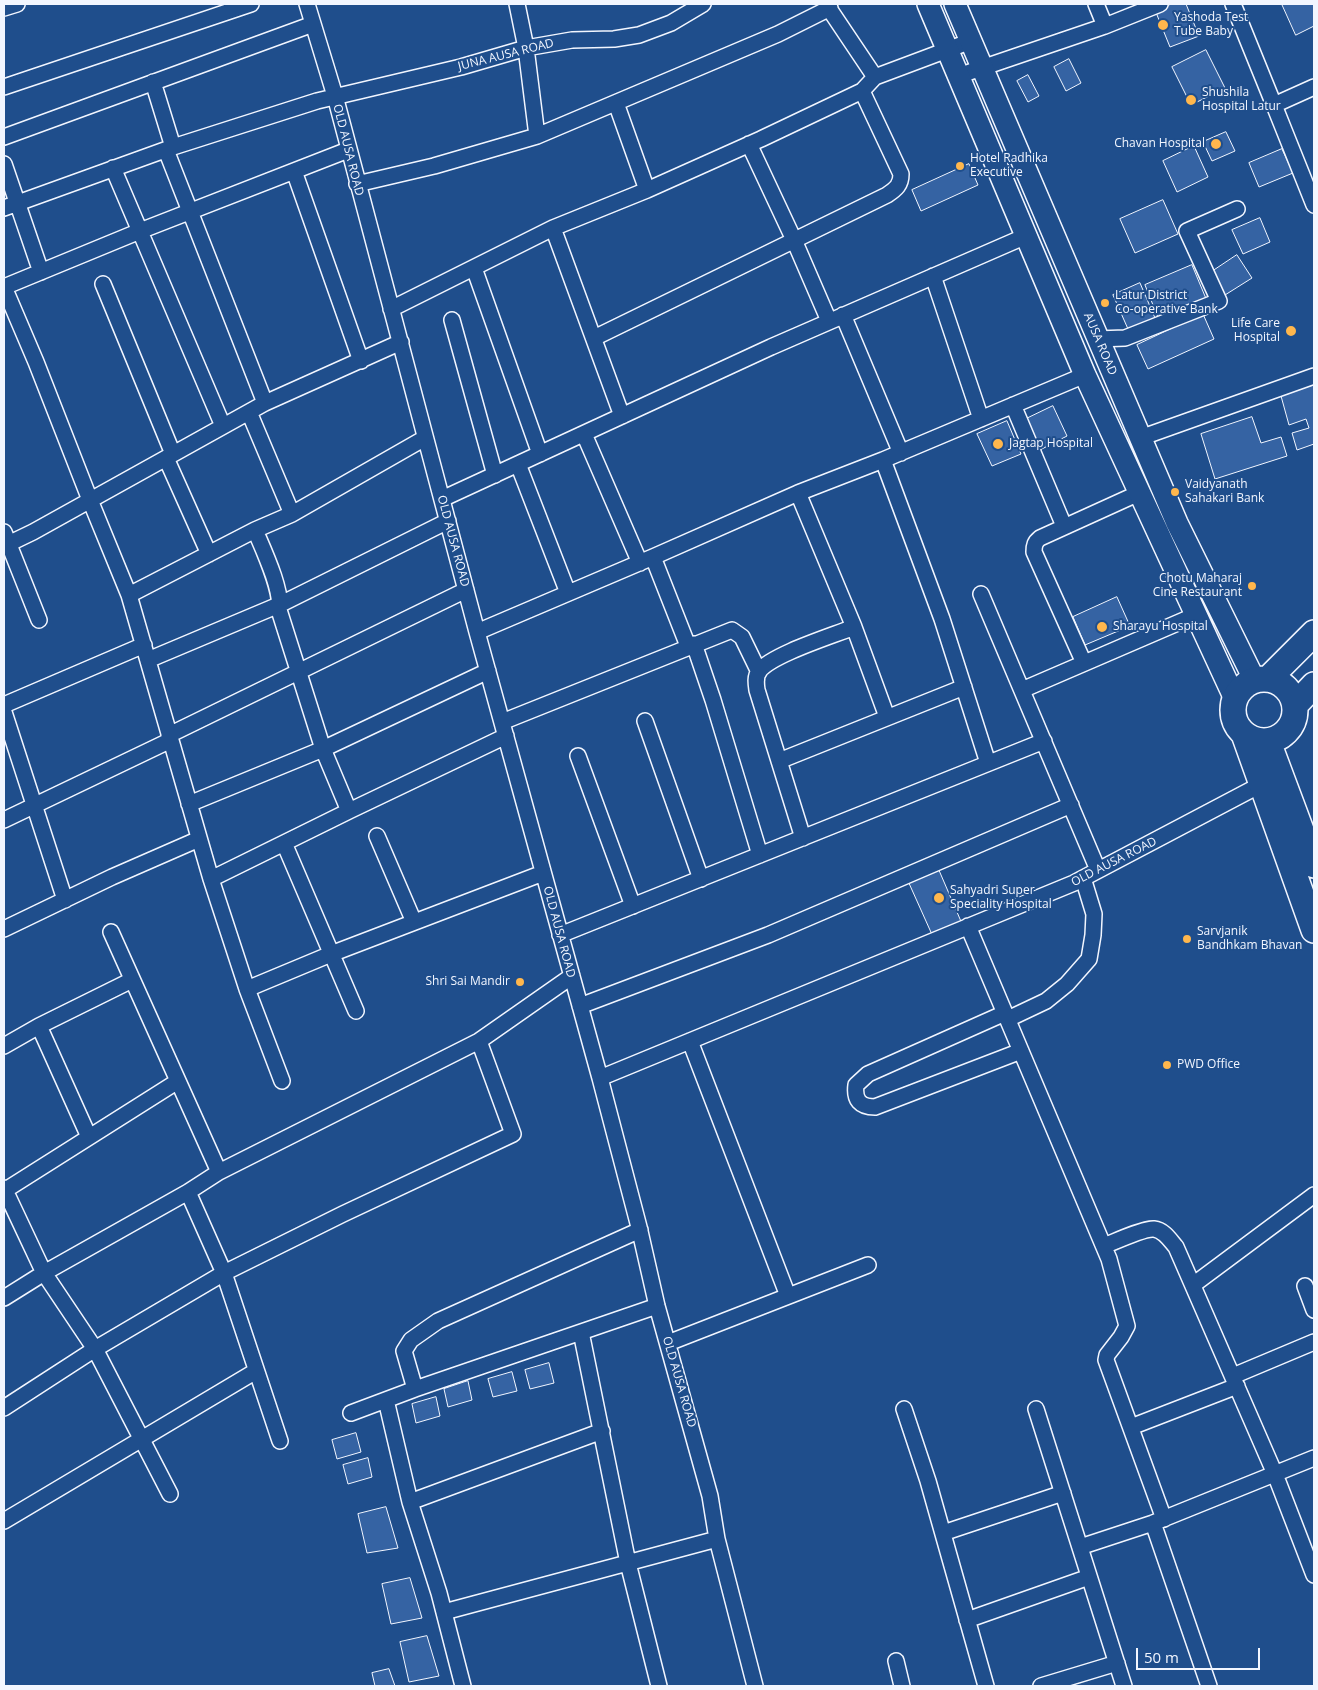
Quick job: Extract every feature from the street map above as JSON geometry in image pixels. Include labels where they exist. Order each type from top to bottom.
[{"type":"highway","points":[[1314,633],[1262,680],[1243,688],[1235,699],[1233,712],[1236,724],[1244,734],[1314,930]]},
{"type":"highway","points":[[1244,734],[1255,740],[1268,742],[1290,729],[1295,717],[1295,705],[1290,692],[1281,684],[1262,680]]},
{"type":"highway","points":[[1295,705],[1314,685]]},
{"type":"highway","points":[[1268,742],[1314,865]]},
{"type":"main road","points":[[928,4],[1085,375],[1235,699]]},
{"type":"main road","name":"AUSA ROAD","points":[[955,4],[1176,523],[1262,680]]},
{"type":"street","points":[[4,8],[17,4]]},
{"type":"street","points":[[4,87],[251,4]]},
{"type":"street","name":"OLD AUSA ROAD","points":[[307,4],[335,96],[477,632],[600,1078],[640,1230],[657,1306],[710,1496],[717,1539],[755,1686]]},
{"type":"street","points":[[517,4],[526,48],[537,136]]},
{"type":"street","name":"JUNA AUSA ROAD","points":[[10,206],[113,168],[335,96],[461,67],[526,48],[572,40],[614,39],[639,35],[671,23],[703,4]]},
{"type":"street","points":[[1096,4],[1105,26]]},
{"type":"street","points":[[958,76],[1105,26],[1160,4]]},
{"type":"street","points":[[1233,4],[1314,205]]},
{"type":"street","points":[[357,184],[434,166],[537,136],[778,34],[828,6],[875,76]]},
{"type":"street","points":[[4,136],[313,24]]},
{"type":"street","points":[[391,309],[554,228],[647,190],[862,91],[875,76],[970,41]]},
{"type":"street","points":[[152,82],[170,149],[190,211],[265,403]]},
{"type":"street","points":[[1274,105],[1314,87]]},
{"type":"street","points":[[594,338],[896,189],[901,183],[901,174],[862,91]]},
{"type":"street","points":[[616,103],[647,190]]},
{"type":"street","points":[[749,144],[829,321]]},
{"type":"street","points":[[282,1081],[247,989],[210,879],[129,594],[4,287],[190,211],[348,150]]},
{"type":"street","points":[[4,164],[10,206],[41,272]]},
{"type":"street","points":[[113,168],[223,426]]},
{"type":"street","points":[[294,171],[361,361]]},
{"type":"street","points":[[1098,339],[1125,338],[1219,301],[1187,231],[1237,209]]},
{"type":"street","points":[[554,228],[622,416]]},
{"type":"street","points":[[442,499],[829,321],[1026,236]]},
{"type":"street","points":[[474,268],[540,454]]},
{"type":"street","points":[[933,276],[981,419]]},
{"type":"street","points":[[103,284],[210,554]]},
{"type":"street","points":[[843,315],[901,452]]},
{"type":"street","points":[[452,320],[495,475]]},
{"type":"street","points":[[40,620],[5,540],[33,532],[265,403],[401,342]]},
{"type":"street","points":[[477,632],[798,493],[883,460],[1085,375]]},
{"type":"street","points":[[1140,438],[1314,376]]},
{"type":"street","points":[[1013,405],[1064,526]]},
{"type":"street","points":[[249,412],[292,514]]},
{"type":"street","points":[[584,434],[646,560],[691,645],[713,700],[760,855]]},
{"type":"street","points":[[129,594],[292,514],[425,438]]},
{"type":"street","points":[[883,460],[942,619],[988,763]]},
{"type":"street","points":[[518,464],[568,594]]},
{"type":"street","points":[[798,493],[854,627],[887,718]]},
{"type":"street","points":[[1084,663],[1034,552],[1035,541],[1139,493]]},
{"type":"street","points":[[148,660],[281,604],[448,521]]},
{"type":"street","points":[[256,530],[277,588],[281,604],[280,610],[323,749],[349,811]]},
{"type":"street","points":[[4,820],[170,738],[299,671],[466,590]]},
{"type":"street","points":[[981,594],[1098,870]]},
{"type":"street","points":[[1022,690],[1196,615]]},
{"type":"street","points":[[802,838],[756,690],[756,680],[759,672],[766,665],[783,656],[854,627]]},
{"type":"street","points":[[210,879],[349,811],[504,729],[691,645],[732,630],[742,637],[759,672]]},
{"type":"street","points":[[4,704],[144,644]]},
{"type":"street","points":[[189,804],[323,749],[488,671]]},
{"type":"street","points":[[778,761],[964,687]]},
{"type":"street","points":[[4,712],[65,900]]},
{"type":"street","points":[[645,720],[702,879]]},
{"type":"street","points":[[560,935],[1044,741]]},
{"type":"street","points":[[578,756],[633,906]]},
{"type":"street","name":"OLD AUSA ROAD","points":[[600,1078],[1083,878],[1262,784]]},
{"type":"street","points":[[580,1006],[768,935],[1071,805]]},
{"type":"street","points":[[376,836],[414,922]]},
{"type":"street","points":[[4,929],[199,838]]},
{"type":"street","points":[[284,843],[356,1011]]},
{"type":"street","points":[[247,989],[331,954],[544,873]]},
{"type":"street","points":[[1021,1051],[875,1107],[867,1107],[856,1099],[856,1085],[877,1069],[1046,1001],[1067,984],[1089,959],[1094,935],[1094,914],[1083,878]]},
{"type":"street","points":[[968,926],[1112,1267],[1127,1326],[1121,1338],[1107,1355],[1106,1360],[1131,1427],[1209,1686]]},
{"type":"street","points":[[111,932],[219,1172]]},
{"type":"street","points":[[4,1298],[44,1273],[188,1192],[219,1172],[479,1041],[572,976]]},
{"type":"street","points":[[4,1046],[39,1026],[132,980]]},
{"type":"street","points":[[39,1026],[88,1137]]},
{"type":"street","points":[[4,1408],[96,1349],[224,1273],[343,1214],[513,1134],[479,1041]]},
{"type":"street","points":[[690,1041],[788,1296]]},
{"type":"street","points":[[170,1494],[96,1349],[44,1273],[4,1190],[178,1080]]},
{"type":"street","points":[[188,1192],[224,1273],[280,1441]]},
{"type":"street","points":[[1193,1285],[1314,1195]]},
{"type":"street","points":[[1104,1246],[1130,1235],[1154,1229],[1166,1234],[1176,1246],[1275,1474],[1314,1575]]},
{"type":"street","points":[[415,1389],[404,1351],[411,1340],[438,1321],[640,1230]]},
{"type":"street","points":[[668,1343],[868,1265]]},
{"type":"street","points":[[1305,1286],[1314,1310]]},
{"type":"street","points":[[351,1413],[415,1389],[657,1306]]},
{"type":"street","points":[[581,1332],[628,1562],[659,1686]]},
{"type":"street","points":[[1131,1427],[1235,1381],[1314,1342]]},
{"type":"street","points":[[4,1521],[256,1371]]},
{"type":"street","points":[[386,1400],[410,1502],[444,1612],[463,1686]]},
{"type":"street","points":[[904,1409],[928,1481],[986,1686]]},
{"type":"street","points":[[1036,1409],[1124,1686]]},
{"type":"street","points":[[410,1502],[602,1431]]},
{"type":"street","points":[[1080,1547],[1158,1521],[1314,1458]]},
{"type":"street","points":[[943,1534],[1063,1493]]},
{"type":"street","points":[[444,1612],[717,1539]]},
{"type":"street","points":[[967,1620],[1090,1577]]},
{"type":"street","points":[[896,1661],[902,1686]]},
{"type":"street","points":[[1041,1686],[1117,1663]]},
{"type":"building","points":[[1172,4],[1186,4],[1199,36],[1170,47],[1155,10]]},
{"type":"building","points":[[1282,4],[1314,4],[1314,26],[1296,35]]},
{"type":"building","points":[[1206,50],[1225,88],[1191,105],[1172,67]]},
{"type":"building","points":[[1069,59],[1081,83],[1066,91],[1054,67]]},
{"type":"building","points":[[1028,75],[1039,96],[1028,102],[1017,81]]},
{"type":"building","points":[[1226,132],[1235,151],[1212,161],[1203,142]]},
{"type":"building","points":[[1194,146],[1208,177],[1177,192],[1163,161]]},
{"type":"building","points":[[1282,149],[1293,173],[1259,187],[1249,163]]},
{"type":"building","points":[[969,164],[978,185],[921,211],[912,190]]},
{"type":"building","points":[[1163,200],[1178,234],[1135,253],[1120,219]]},
{"type":"building","points":[[1260,218],[1270,242],[1243,254],[1232,230]]},
{"type":"building","points":[[1237,255],[1252,278],[1225,295],[1210,273]]},
{"type":"building","points":[[1192,265],[1207,301],[1159,320],[1145,285]]},
{"type":"building","points":[[1140,283],[1155,318],[1128,329],[1113,295]]},
{"type":"building","points":[[1203,314],[1214,339],[1148,369],[1137,345]]},
{"type":"building","points":[[1314,385],[1314,444],[1297,450],[1292,433],[1309,428],[1306,419],[1289,425],[1281,396]]},
{"type":"building","points":[[1053,406],[1067,436],[1038,451],[1024,420]]},
{"type":"building","points":[[1252,417],[1261,443],[1281,437],[1287,456],[1215,479],[1201,434]]},
{"type":"building","points":[[1007,421],[1021,454],[992,466],[977,434]]},
{"type":"building","points":[[1117,597],[1130,626],[1085,645],[1073,617]]},
{"type":"building","points":[[938,868],[963,926],[934,939],[908,881]]},
{"type":"building","points":[[549,1363],[554,1383],[530,1389],[525,1370]]},
{"type":"building","points":[[512,1372],[517,1391],[493,1397],[488,1379]]},
{"type":"building","points":[[468,1381],[472,1400],[448,1407],[444,1389]]},
{"type":"building","points":[[436,1397],[440,1416],[416,1423],[412,1404]]},
{"type":"building","points":[[356,1433],[361,1452],[337,1459],[332,1440]]},
{"type":"building","points":[[368,1458],[372,1477],[348,1484],[343,1465]]},
{"type":"building","points":[[386,1507],[398,1548],[367,1553],[358,1514]]},
{"type":"building","points":[[410,1578],[422,1618],[391,1624],[382,1584]]},
{"type":"building","points":[[427,1636],[439,1676],[409,1682],[400,1642]]},
{"type":"building","points":[[389,1669],[395,1686],[375,1686],[372,1673]]},
{"type":"place","name":"Yashoda Test Tube Baby","points":[[1163,25]]},
{"type":"place","name":"Shushila Hospital Latur","points":[[1191,100]]},
{"type":"place","name":"Chavan Hospital","points":[[1216,144]]},
{"type":"place","name":"Hotel Radhika Executive","points":[[960,166]]},
{"type":"place","name":"Latur District Co-operative Bank","points":[[1105,303]]},
{"type":"place","name":"Life Care Hospital","points":[[1291,331]]},
{"type":"place","name":"Jagtap Hospital","points":[[998,444]]},
{"type":"place","name":"Vaidyanath Sahakari Bank","points":[[1175,492]]},
{"type":"place","name":"Chotu Maharaj Cine Restaurant","points":[[1252,586]]},
{"type":"place","name":"Sharayu Hospital","points":[[1102,627]]},
{"type":"place","name":"Sahyadri Super Speciality Hospital","points":[[939,898]]},
{"type":"place","name":"Sarvjanik Bandhkam Bhavan","points":[[1187,939]]},
{"type":"place","name":"Shri Sai Mandir","points":[[520,982]]},
{"type":"place","name":"PWD Office","points":[[1167,1065]]}]
